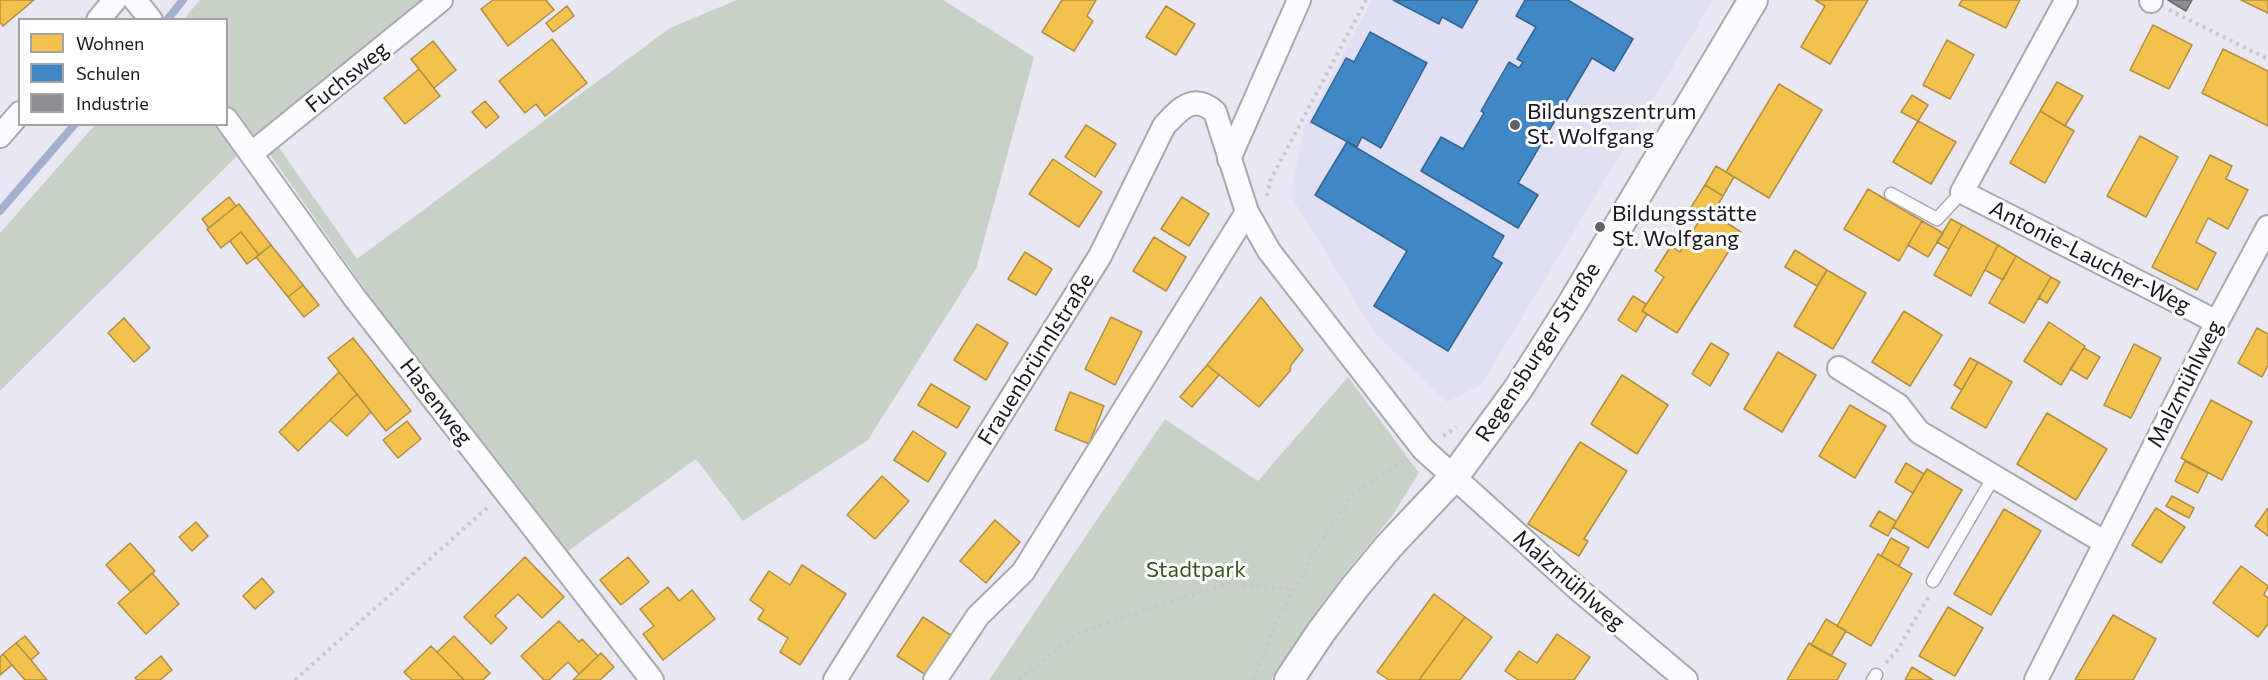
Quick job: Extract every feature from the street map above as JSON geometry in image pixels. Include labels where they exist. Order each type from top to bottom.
[{"type":"street","points":[[100,18],[115,0]]},
{"type":"street","points":[[135,0],[149,18]]},
{"type":"street","name":"Fuchsweg","points":[[252,153],[441,0]]},
{"type":"street","points":[[1229,159],[1299,0]]},
{"type":"street","name":"Regensburger Straße","points":[[1289,680],[1355,587],[1389,546],[1453,478],[1518,389],[1572,304],[1753,0]]},
{"type":"street","name":"Antonie-Laucher-Weg","points":[[2066,1],[1962,192],[2217,322]]},
{"type":"street","name":"Frauenbrünnlstraße","points":[[835,680],[1100,256],[1164,126],[1177,112],[1191,103],[1206,104],[1215,112],[1229,159],[1256,207],[1269,250],[1423,449],[1453,478]]},
{"type":"street","points":[[0,136],[18,115]]},
{"type":"street","name":"Hasenweg","points":[[228,122],[354,297],[652,680]]},
{"type":"street","points":[[935,680],[978,616],[1023,572],[1256,207]]},
{"type":"street","name":"Malzmühlweg","points":[[2036,680],[2104,542],[2268,227]]},
{"type":"street","points":[[1839,368],[1898,405],[1919,432],[2104,542]]},
{"type":"street","name":"Malzmühlweg","points":[[1453,478],[1578,589],[1686,680]]},
{"type":"lane","name":"Antonie-Laucher-Weg","points":[[1891,194],[1937,219],[1962,192]]},
{"type":"lane","points":[[1932,581],[1993,478]]},
{"type":"path","points":[[1256,207],[1366,0]]},
{"type":"path","points":[[2151,1],[2268,59]]},
{"type":"path","points":[[1253,680],[1276,622],[1317,548],[1353,493],[1423,449]]},
{"type":"path","points":[[295,680],[505,491]]},
{"type":"path","points":[[1874,677],[1899,649],[1928,597],[1932,581]]},
{"type":"path","points":[[1019,680],[1075,636],[1165,603],[1232,583],[1294,590]]},
{"type":"shaded area","points":[[1372,0],[1713,0],[1482,384],[1447,402],[1375,333],[1291,196],[1303,129]]},
{"type":"green space","points":[[200,0],[427,0],[266,129],[357,259],[670,28],[737,0],[943,0],[1034,57],[976,269],[868,440],[743,521],[696,459],[568,551],[378,308],[257,136],[0,391],[0,233],[94,126],[228,126],[228,18],[185,18]]},
{"type":"green space","name":"Stadtpark","points":[[1348,377],[1419,473],[1392,516],[1311,619],[1271,680],[989,680],[1165,419],[1258,481]]},
{"type":"building: Wohnen","points":[[0,0],[34,0],[3,26],[0,22]]},
{"type":"building: Wohnen","points":[[493,0],[546,0],[554,10],[508,46],[481,9]]},
{"type":"building: Wohnen","points":[[1062,0],[1096,0],[1087,16],[1093,21],[1074,51],[1042,32]]},
{"type":"building: Wohnen","points":[[1815,0],[1868,0],[1830,64],[1801,47],[1825,6]]},
{"type":"building: Wohnen","points":[[1962,0],[2020,0],[2006,28],[1959,5]]},
{"type":"building: Wohnen","points":[[2241,0],[2268,0],[2268,13]]},
{"type":"building: Wohnen","points":[[567,6],[574,16],[553,32],[546,23]]},
{"type":"building: Wohnen","points":[[1166,6],[1195,24],[1176,55],[1146,37]]},
{"type":"building: Wohnen","points":[[2153,25],[2192,45],[2169,89],[2130,70]]},
{"type":"building: Wohnen","points":[[552,39],[587,83],[545,116],[536,104],[525,113],[499,81]]},
{"type":"building: Wohnen","points":[[1947,40],[1974,55],[1950,99],[1923,85]]},
{"type":"building: Wohnen","points":[[433,41],[456,70],[434,88],[411,59]]},
{"type":"building: Wohnen","points":[[2223,49],[2268,71],[2268,126],[2202,93]]},
{"type":"building: Wohnen","points":[[419,69],[440,96],[405,124],[384,98]]},
{"type":"building: Wohnen","points":[[2057,82],[2083,96],[2065,126],[2040,111]]},
{"type":"building: Wohnen","points":[[1779,84],[1822,110],[1769,198],[1726,172]]},
{"type":"building: Wohnen","points":[[1912,95],[1928,105],[1918,121],[1901,112]]},
{"type":"building: Wohnen","points":[[485,101],[499,117],[486,128],[472,112]]},
{"type":"building: Wohnen","points":[[2040,111],[2074,131],[2045,183],[2010,163]]},
{"type":"building: Wohnen","points":[[1918,121],[1956,142],[1931,184],[1893,162]]},
{"type":"building: Wohnen","points":[[1086,125],[1116,144],[1095,177],[1065,157]]},
{"type":"building: Wohnen","points":[[2140,136],[2178,157],[2146,217],[2107,196]]},
{"type":"building: Wohnen","points":[[2210,155],[2232,166],[2226,179],[2248,190],[2228,229],[2208,218],[2196,242],[2216,253],[2197,290],[2152,267]]},
{"type":"building: Wohnen","points":[[1053,159],[1102,192],[1079,227],[1029,194]]},
{"type":"building: Wohnen","points":[[1716,166],[1734,177],[1723,196],[1705,185]]},
{"type":"building: Wohnen","points":[[1705,185],[1723,196],[1712,214],[1706,210],[1702,216],[1690,209]]},
{"type":"building: Wohnen","points":[[1868,189],[1922,221],[1899,261],[1844,229]]},
{"type":"building: Wohnen","points":[[229,197],[236,206],[209,228],[202,219]]},
{"type":"building: Wohnen","points":[[1182,197],[1209,214],[1189,246],[1161,229]]},
{"type":"building: Wohnen","points":[[239,204],[271,245],[259,255],[241,232],[221,248],[207,229]]},
{"type":"building: Wohnen","points":[[1706,210],[1741,232],[1677,333],[1642,311],[1664,277],[1655,271],[1671,246],[1680,252]]},
{"type":"building: Wohnen","points":[[1951,219],[1962,225],[1949,249],[1937,242]]},
{"type":"building: Wohnen","points":[[1922,221],[1943,233],[1928,257],[1908,245]]},
{"type":"building: Wohnen","points":[[1962,225],[1998,245],[1971,296],[1934,275]]},
{"type":"building: Wohnen","points":[[241,232],[259,255],[247,264],[230,241]]},
{"type":"building: Wohnen","points":[[1154,237],[1186,257],[1166,291],[1133,271]]},
{"type":"building: Wohnen","points":[[271,245],[303,285],[288,297],[256,257]]},
{"type":"building: Wohnen","points":[[1998,245],[2016,256],[2003,280],[1985,270]]},
{"type":"building: Wohnen","points":[[1795,250],[1827,270],[1817,286],[1785,267]]},
{"type":"building: Wohnen","points":[[1025,252],[1052,269],[1036,295],[1008,279]]},
{"type":"building: Wohnen","points":[[2016,256],[2051,277],[2024,323],[1989,303]]},
{"type":"building: Wohnen","points":[[1827,270],[1866,293],[1833,349],[1794,326]]},
{"type":"building: Wohnen","points":[[2051,277],[2060,282],[2047,303],[2039,298]]},
{"type":"building: Wohnen","points":[[303,285],[319,305],[304,317],[288,297]]},
{"type":"building: Wohnen","points":[[1633,296],[1646,304],[1642,311],[1647,314],[1636,332],[1618,320]]},
{"type":"building: Wohnen","points":[[1261,297],[1303,350],[1291,365],[1290,371],[1259,407],[1207,365]]},
{"type":"building: Wohnen","points":[[1904,311],[1942,335],[1910,386],[1872,362]]},
{"type":"building: Wohnen","points":[[1111,317],[1142,332],[1115,385],[1085,369]]},
{"type":"building: Wohnen","points":[[124,318],[150,348],[134,362],[108,333]]},
{"type":"building: Wohnen","points":[[2049,322],[2085,346],[2061,385],[2024,361]]},
{"type":"building: Wohnen","points":[[977,324],[1008,343],[986,380],[954,360]]},
{"type":"building: Wohnen","points":[[2257,328],[2268,334],[2268,365],[2262,377],[2238,363]]},
{"type":"building: Wohnen","points":[[353,338],[411,411],[386,431],[328,358]]},
{"type":"building: Wohnen","points":[[1711,343],[1729,354],[1710,386],[1692,374]]},
{"type":"building: Wohnen","points":[[2134,344],[2161,358],[2131,418],[2104,405]]},
{"type":"building: Wohnen","points":[[2084,348],[2100,357],[2087,379],[2070,369]]},
{"type":"building: Wohnen","points":[[1778,352],[1816,375],[1782,432],[1744,409]]},
{"type":"building: Wohnen","points":[[1970,358],[1978,362],[1962,390],[1954,385]]},
{"type":"building: Wohnen","points":[[1978,362],[2012,382],[1986,428],[1951,408]]},
{"type":"building: Wohnen","points":[[1207,365],[1219,375],[1192,407],[1180,397]]},
{"type":"building: Wohnen","points":[[339,372],[357,394],[298,451],[279,432]]},
{"type":"building: Wohnen","points":[[1622,375],[1668,405],[1637,454],[1591,424]]},
{"type":"building: Wohnen","points":[[931,384],[970,407],[957,428],[918,405]]},
{"type":"building: Wohnen","points":[[1070,392],[1104,406],[1089,444],[1055,430]]},
{"type":"building: Wohnen","points":[[357,394],[371,412],[347,436],[330,420]]},
{"type":"building: Wohnen","points":[[2211,400],[2252,422],[2222,480],[2181,458]]},
{"type":"building: Wohnen","points":[[1850,405],[1886,426],[1855,478],[1819,456]]},
{"type":"building: Wohnen","points":[[2047,413],[2107,449],[2076,500],[2017,464]]},
{"type":"building: Wohnen","points":[[407,421],[421,439],[398,458],[383,440]]},
{"type":"building: Wohnen","points":[[913,431],[946,453],[928,482],[894,460]]},
{"type":"building: Wohnen","points":[[1580,442],[1627,471],[1584,539],[1588,541],[1579,556],[1528,524]]},
{"type":"building: Wohnen","points":[[2185,461],[2208,473],[2198,493],[2175,481]]},
{"type":"building: Wohnen","points":[[1906,463],[1924,474],[1913,493],[1895,482]]},
{"type":"building: Wohnen","points":[[1927,469],[1962,490],[1928,548],[1893,527]]},
{"type":"building: Wohnen","points":[[882,476],[909,501],[875,539],[847,515]]},
{"type":"building: Wohnen","points":[[2172,496],[2194,508],[2189,518],[2166,506]]},
{"type":"building: Wohnen","points":[[2156,508],[2185,527],[2161,563],[2132,545]]},
{"type":"building: Wohnen","points":[[2268,508],[2268,536],[2255,526]]},
{"type":"building: Wohnen","points":[[2004,509],[2041,531],[1991,615],[1954,594]]},
{"type":"building: Wohnen","points":[[1879,511],[1896,521],[1888,536],[1870,526]]},
{"type":"building: Wohnen","points":[[995,520],[1020,542],[986,583],[960,561]]},
{"type":"building: Wohnen","points":[[196,522],[208,536],[192,551],[179,537]]},
{"type":"building: Wohnen","points":[[1891,538],[1909,548],[1899,566],[1881,556]]},
{"type":"building: Wohnen","points":[[130,543],[155,571],[131,592],[106,565]]},
{"type":"building: Wohnen","points":[[1878,554],[1912,574],[1871,646],[1837,626]]},
{"type":"building: Wohnen","points":[[525,557],[564,597],[542,618],[518,594],[495,616],[507,628],[491,644],[464,617]]},
{"type":"building: Wohnen","points":[[628,557],[649,582],[621,605],[600,580]]},
{"type":"building: Wohnen","points":[[802,565],[846,594],[800,665],[780,652],[788,638],[758,619],[764,610],[750,600],[769,571],[790,585]]},
{"type":"building: Wohnen","points":[[2241,566],[2268,586],[2264,595],[2268,598],[2268,624],[2258,637],[2213,603]]},
{"type":"building: Wohnen","points":[[152,573],[179,604],[146,634],[118,603]]},
{"type":"building: Wohnen","points":[[262,578],[274,592],[255,609],[243,596]]},
{"type":"building: Wohnen","points":[[668,587],[679,601],[692,590],[715,619],[663,660],[643,634],[654,626],[640,609]]},
{"type":"building: Wohnen","points":[[1434,594],[1465,617],[1419,680],[1389,680],[1377,672]]},
{"type":"building: Wohnen","points":[[1948,607],[1983,628],[1955,676],[1919,656]]},
{"type":"building: Wohnen","points":[[2113,615],[2156,639],[2133,680],[2075,680]]},
{"type":"building: Wohnen","points":[[923,617],[955,638],[929,677],[897,656]]},
{"type":"building: Wohnen","points":[[1465,617],[1492,637],[1460,680],[1419,680]]},
{"type":"building: Wohnen","points":[[1826,619],[1846,631],[1831,656],[1811,645]]},
{"type":"building: Wohnen","points":[[559,621],[579,642],[582,639],[598,656],[579,674],[568,662],[549,680],[544,680],[521,656]]},
{"type":"building: Wohnen","points":[[1557,634],[1590,657],[1574,680],[1518,680],[1505,671],[1519,651],[1537,663]]},
{"type":"building: Wohnen","points":[[25,636],[39,653],[31,660],[16,643]]},
{"type":"building: Wohnen","points":[[454,636],[490,673],[483,680],[464,680],[437,652]]},
{"type":"building: Wohnen","points":[[16,643],[47,680],[25,680],[12,665],[3,654]]},
{"type":"building: Wohnen","points":[[1809,643],[1846,664],[1837,680],[1787,680]]},
{"type":"building: Wohnen","points":[[431,646],[464,680],[412,680],[404,672]]},
{"type":"building: Wohnen","points":[[601,653],[614,667],[600,680],[573,680]]},
{"type":"building: Wohnen","points":[[3,654],[12,665],[0,675],[0,657]]},
{"type":"building: Wohnen","points":[[161,656],[172,670],[160,680],[137,680],[135,678]]},
{"type":"building: Wohnen","points":[[1912,667],[1933,680],[1905,680]]},
{"type":"building: Schulen","points":[[1393,0],[1478,0],[1462,28],[1442,17],[1439,24]]},
{"type":"building: Schulen","name":"Bildungszentrum St. Wolfgang","points":[[1525,0],[1568,0],[1633,39],[1614,71],[1592,58],[1518,183],[1538,195],[1518,228],[1421,171],[1441,137],[1463,149],[1484,113],[1481,111],[1509,62],[1519,68],[1523,62],[1517,59],[1536,27],[1516,16]]},
{"type":"building: Schulen","points":[[1370,32],[1427,63],[1381,148],[1362,137],[1357,147],[1311,122],[1346,58],[1354,62]]},
{"type":"building: Schulen","points":[[1347,142],[1504,236],[1492,257],[1502,263],[1448,351],[1374,306],[1407,251],[1315,195]]},
{"type":"building: Industrie","points":[[2168,0],[2192,0],[2186,11]]},
{"type":"waterway","points":[[169,18],[183,0]]},
{"type":"waterway","points":[[0,211],[73,126]]},
{"type":"place","name":"Bildungszentrum St. Wolfgang","points":[[1515,125]]},
{"type":"place","name":"Bildungsstätte St. Wolfgang","points":[[1600,227]]}]
